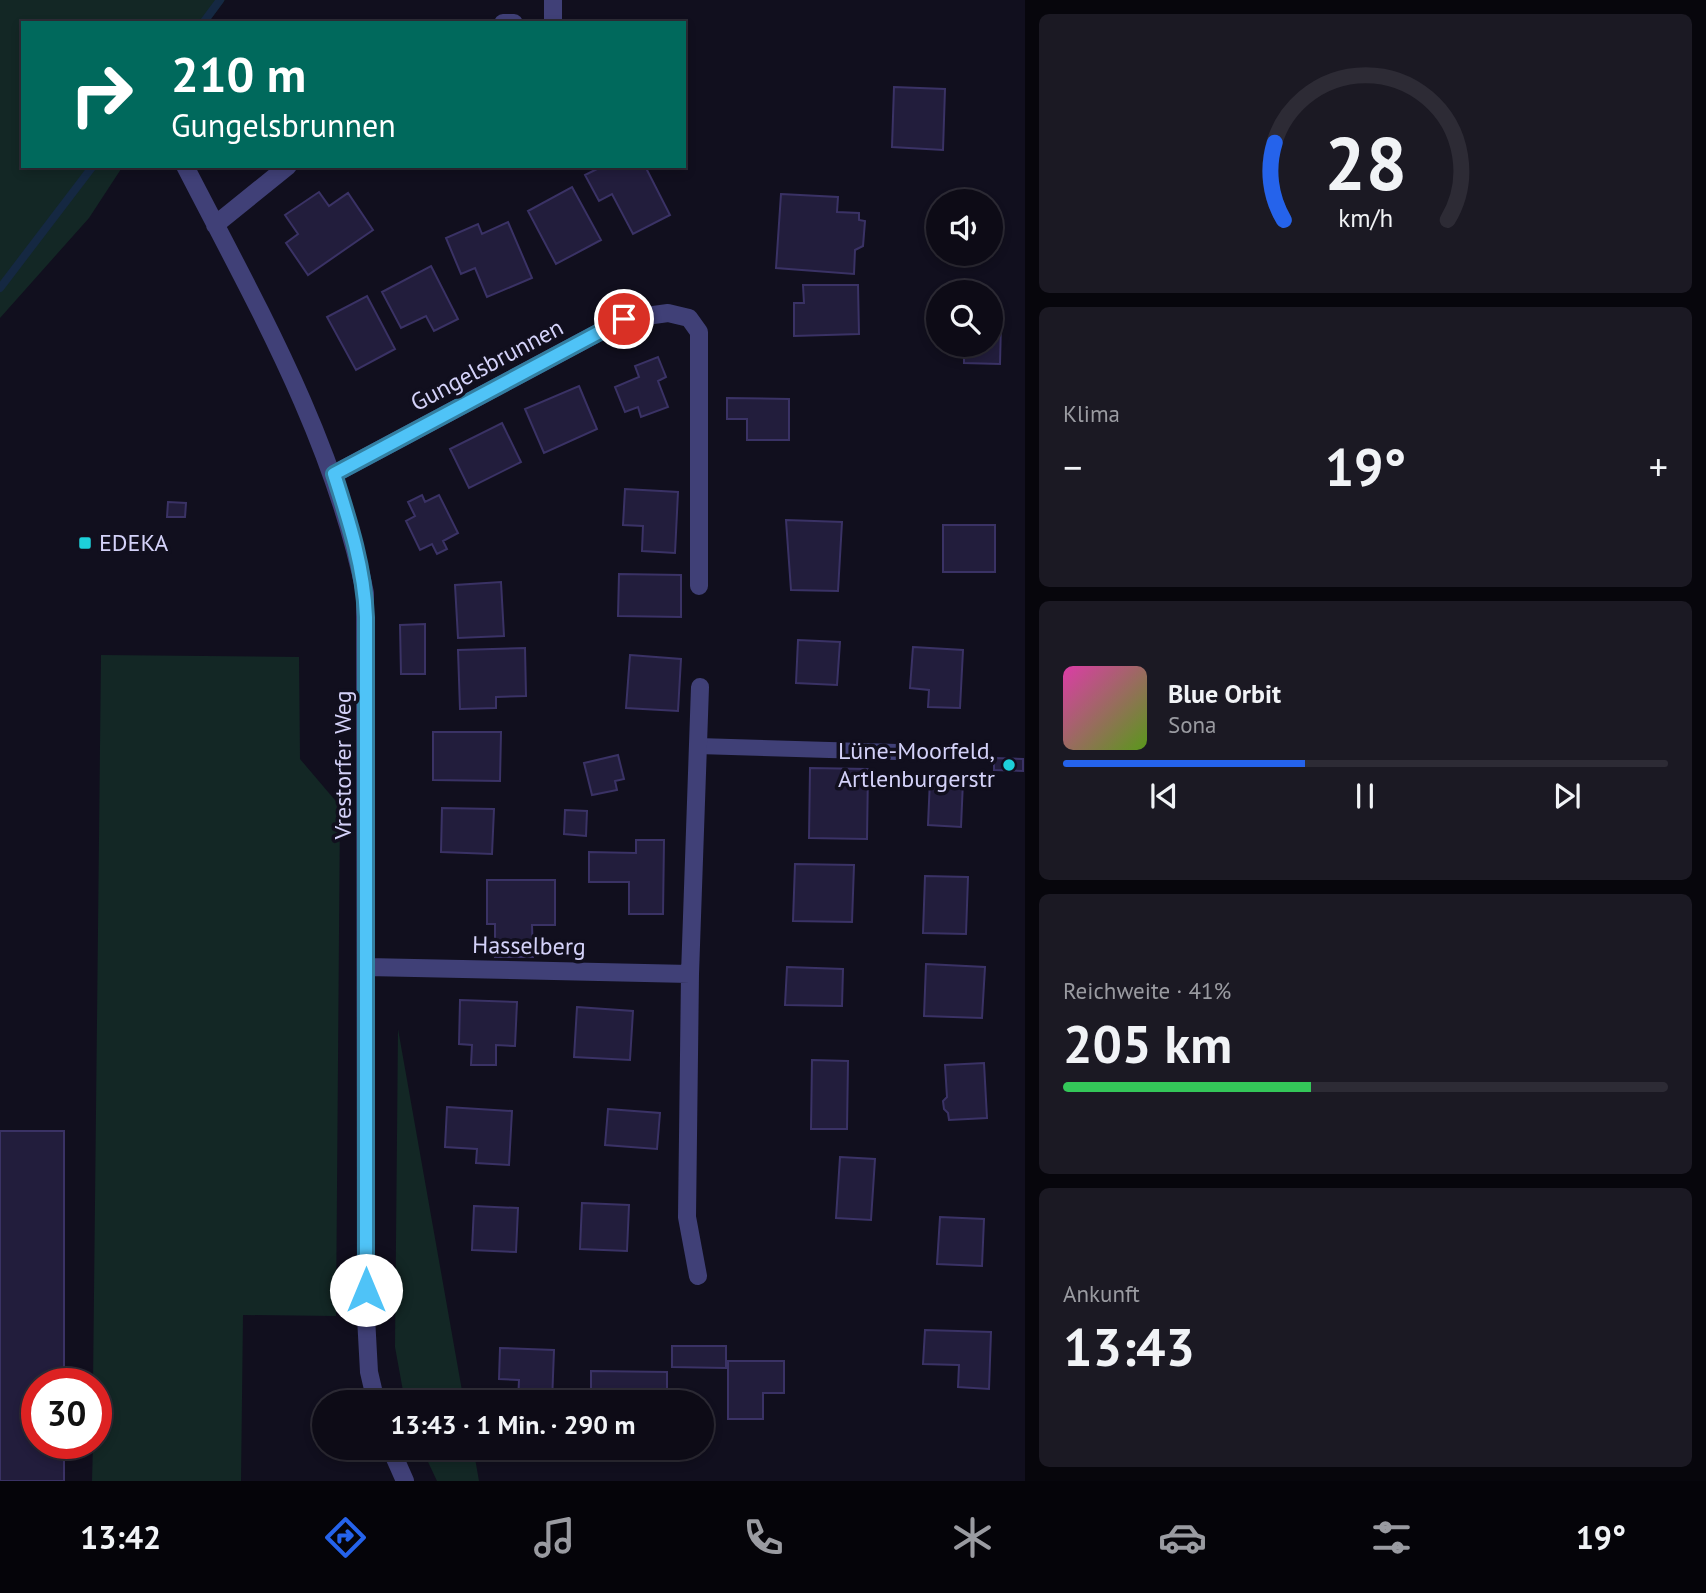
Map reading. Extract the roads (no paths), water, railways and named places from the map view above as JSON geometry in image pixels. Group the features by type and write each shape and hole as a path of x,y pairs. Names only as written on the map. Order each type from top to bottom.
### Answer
{"street":[{"path":"553,0 553,21"},
{"name":"Vrestorfer Weg","path":"186,168 298,384 334,474 353,533 365,593 366,1317 369,1371 373,1390"},
{"path":"215,225 286,168"},
{"name":"Gungelsbrunnen","path":"334,474 624,319 668,313 690,318 699,332 699,586"},
{"path":"698,1276 687,1217 690,974 700,687"},
{"name":"Hasselberg","path":"367,967 690,974"},
{"path":"396,1460 405,1481"}],"lane":[{"path":"698,746 897,752"}],"waterway":[{"path":"204,21 220,0"},
{"path":"0,288 91,168"}],"place":[{"name":"EDEKA","path":"85,543"},
{"name":"Lüne-Moorfeld, Artlenburgerstr","path":"1009,765"}]}
